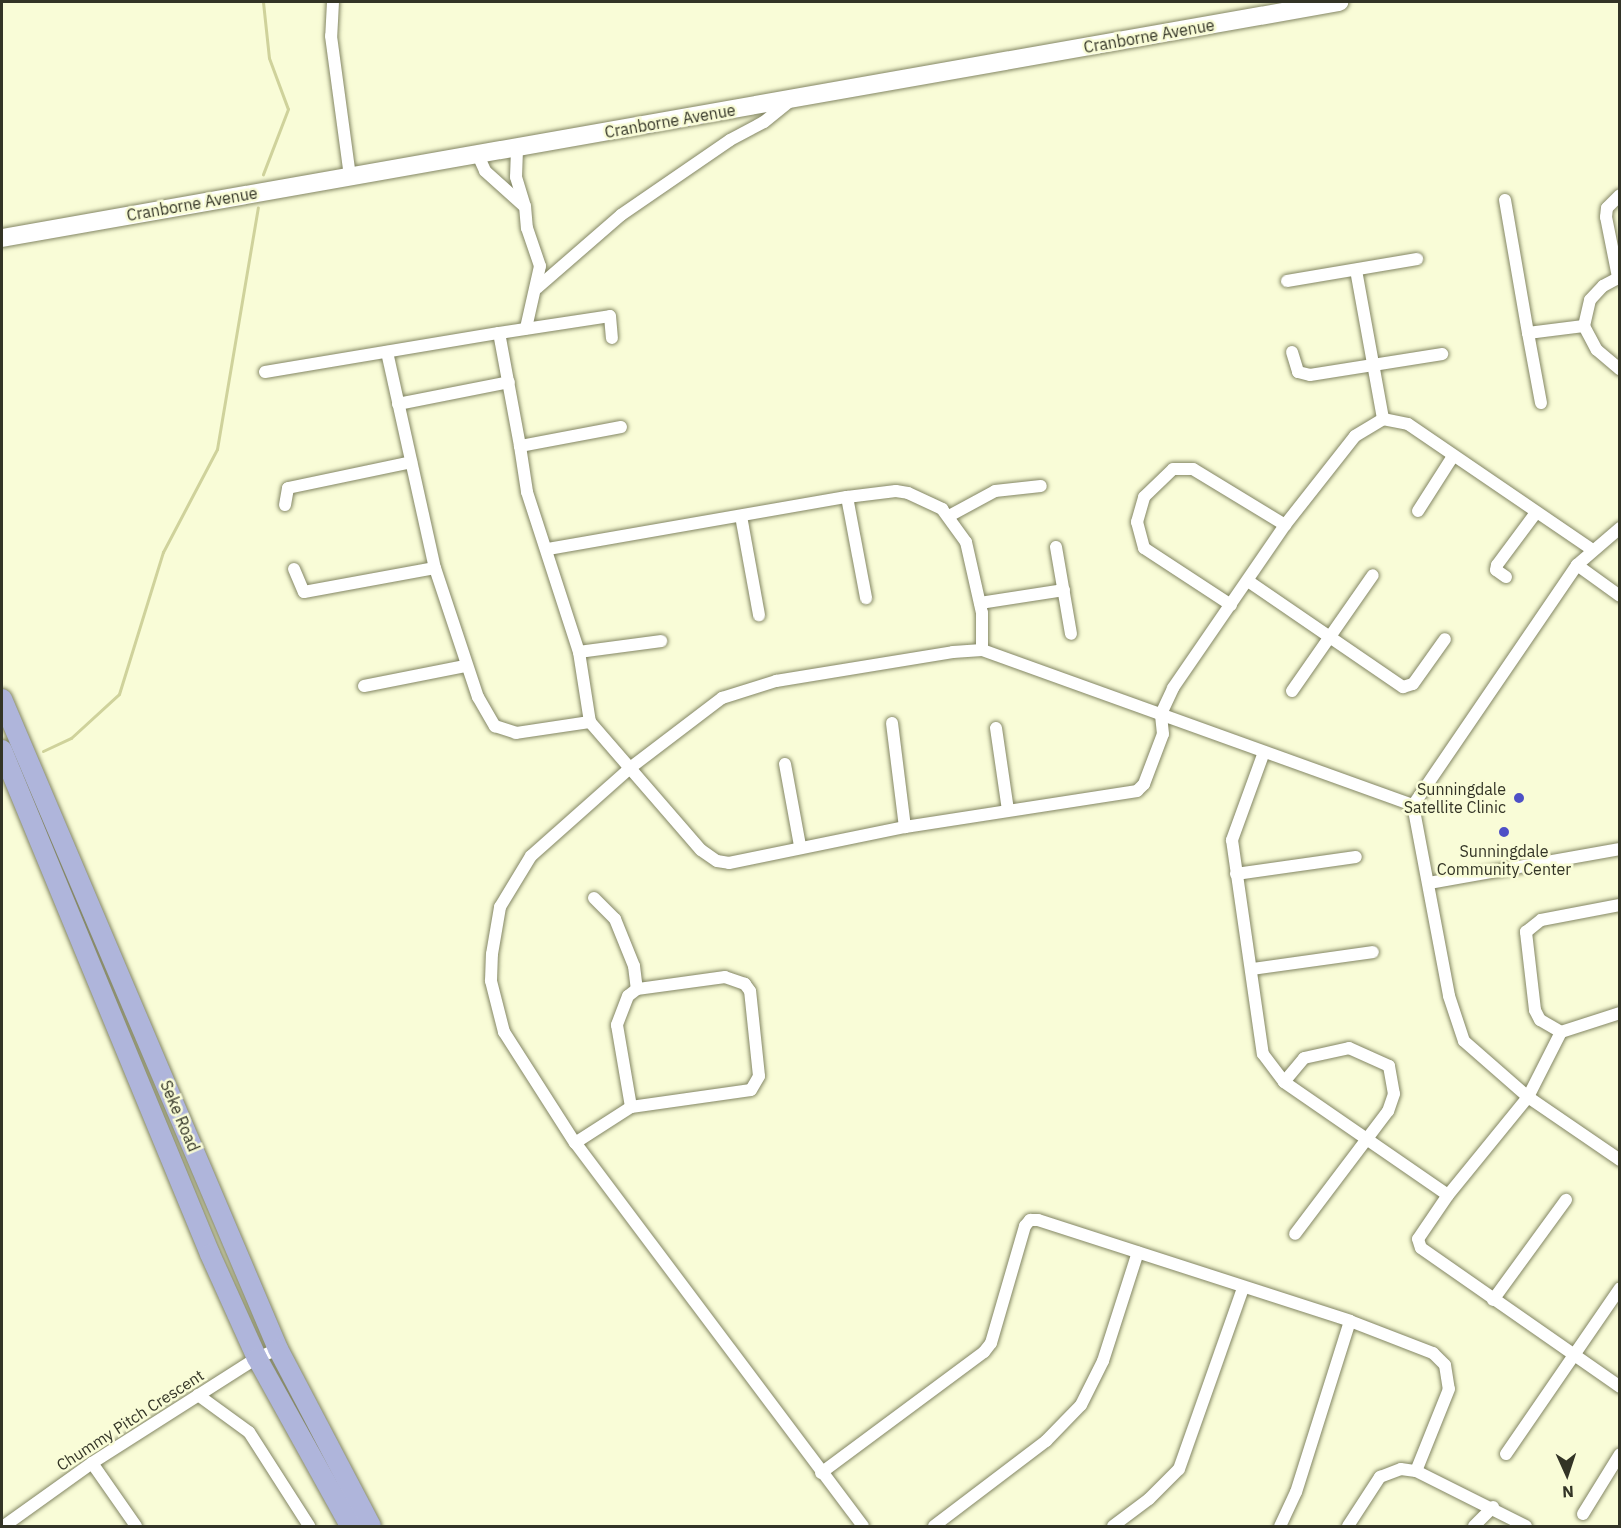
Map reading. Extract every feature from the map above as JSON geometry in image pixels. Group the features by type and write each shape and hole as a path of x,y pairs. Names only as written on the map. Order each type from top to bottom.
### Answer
{"main road":[{"name":"Seke Road","path":"2,699 278,1349 371,1527"},
{"name":"Seke Road","path":"2,750 206,1243 257,1358 350,1527"}],"street":[{"path":"333,2 331,36 350,176"},
{"name":"Cranborne Avenue","path":"2,238 350,176 517,149 1339,2"},
{"path":"537,288 621,215 730,140 764,123 791,100"},
{"path":"517,149 516,177 525,206 527,228 540,266 537,288 526,328"},
{"path":"478,155 485,171 525,206"},
{"path":"1620,195 1607,208 1606,217 1619,277 1590,300 1584,326 1597,350 1620,369"},
{"path":"1505,200 1541,403"},
{"path":"1287,281 1417,259"},
{"path":"1356,270 1383,419"},
{"path":"265,372 610,316 612,338"},
{"path":"1528,333 1584,326"},
{"path":"499,333 527,492 548,549 579,652 590,722 701,850 717,861 729,863 800,846 905,826 1137,791 1144,784 1163,734 1161,714 1173,688 1285,525 1355,436 1383,419 1408,424 1535,514 1591,549"},
{"path":"1292,351 1294,366 1304,374 1442,354"},
{"path":"387,352 435,568 465,666 495,726 530,734 590,722"},
{"path":"398,404 508,382"},
{"path":"520,446 621,427"},
{"path":"1418,511 1453,456"},
{"path":"285,504 288,488 411,462"},
{"path":"1231,605 1144,548 1137,522 1144,497 1168,472 1192,468 1285,525"},
{"path":"949,516 995,491 1041,486"},
{"path":"548,549 847,497 896,491 925,499 949,516 966,542 980,603 982,651"},
{"path":"847,497 866,598"},
{"path":"1506,577 1496,570 1497,565 1535,514"},
{"path":"741,516 759,615"},
{"path":"1620,528 1591,549 1577,565 1413,805 1449,996 1464,1041 1528,1097 1620,1160"},
{"path":"1056,547 1071,634"},
{"path":"1577,565 1620,596"},
{"path":"294,569 304,592 435,568"},
{"path":"1292,691 1332,636 1372,574"},
{"path":"1248,580 1403,687 1413,684 1445,639"},
{"path":"980,603 1064,590"},
{"path":"579,652 661,641"},
{"path":"862,1527 575,1143 504,1032 491,981 492,954 500,908 531,856 630,768 706,707 740,690 953,652 982,651 1413,805"},
{"path":"364,686 465,666"},
{"path":"892,723 905,826"},
{"path":"996,728 1008,810"},
{"path":"1264,752 1234,828 1236,874 1263,1054 1284,1082 1448,1195"},
{"path":"785,764 800,846"},
{"path":"1429,883 1620,849"},
{"path":"1236,874 1356,857"},
{"path":"594,898 615,919 634,966 637,989"},
{"path":"1561,1032 1540,1020 1535,1010 1526,932 1541,920 1620,905"},
{"path":"1252,969 1373,952"},
{"path":"575,1143 631,1107 744,1093 751,1090 759,1076 750,991 745,984 725,977 637,989 621,1009 617,1025 631,1107"},
{"path":"1620,1013 1561,1032 1528,1097 1448,1195 1422,1231 1419,1244 1493,1300 1620,1387"},
{"path":"1284,1082 1297,1062 1341,1047 1363,1052 1386,1064 1391,1075 1392,1102 1295,1234"},
{"path":"1493,1300 1566,1200"},
{"path":"821,1473 984,1352 991,1343 1025,1226 1030,1220 1038,1220 1350,1321 1433,1353 1444,1365 1449,1389 1416,1471"},
{"path":"934,1527 1046,1441 1081,1405 1103,1362 1138,1252"},
{"path":"1113,1527 1149,1499 1179,1469 1243,1288"},
{"path":"1506,1454 1620,1288"},
{"path":"1280,1527 1296,1492 1350,1321"},
{"name":"Chummy Pitch Crescent","path":"4,1527 92,1463 257,1358 278,1349"},
{"path":"198,1395 249,1432 309,1527"},
{"path":"1583,1514 1620,1454"},
{"path":"92,1463 136,1527"},
{"path":"1348,1527 1380,1477 1401,1469 1416,1471 1493,1507 1526,1527"},
{"path":"1474,1527 1493,1507"}],"waterway":[{"path":"263,2 269,58 288,109 263,174"},
{"path":"43,751 71,738 119,694 163,552 217,449 258,207"}],"place":[{"name":"Sunningdale Satellite Clinic","path":"1519,798"},
{"name":"Sunningdale Community Center","path":"1504,832"}]}
